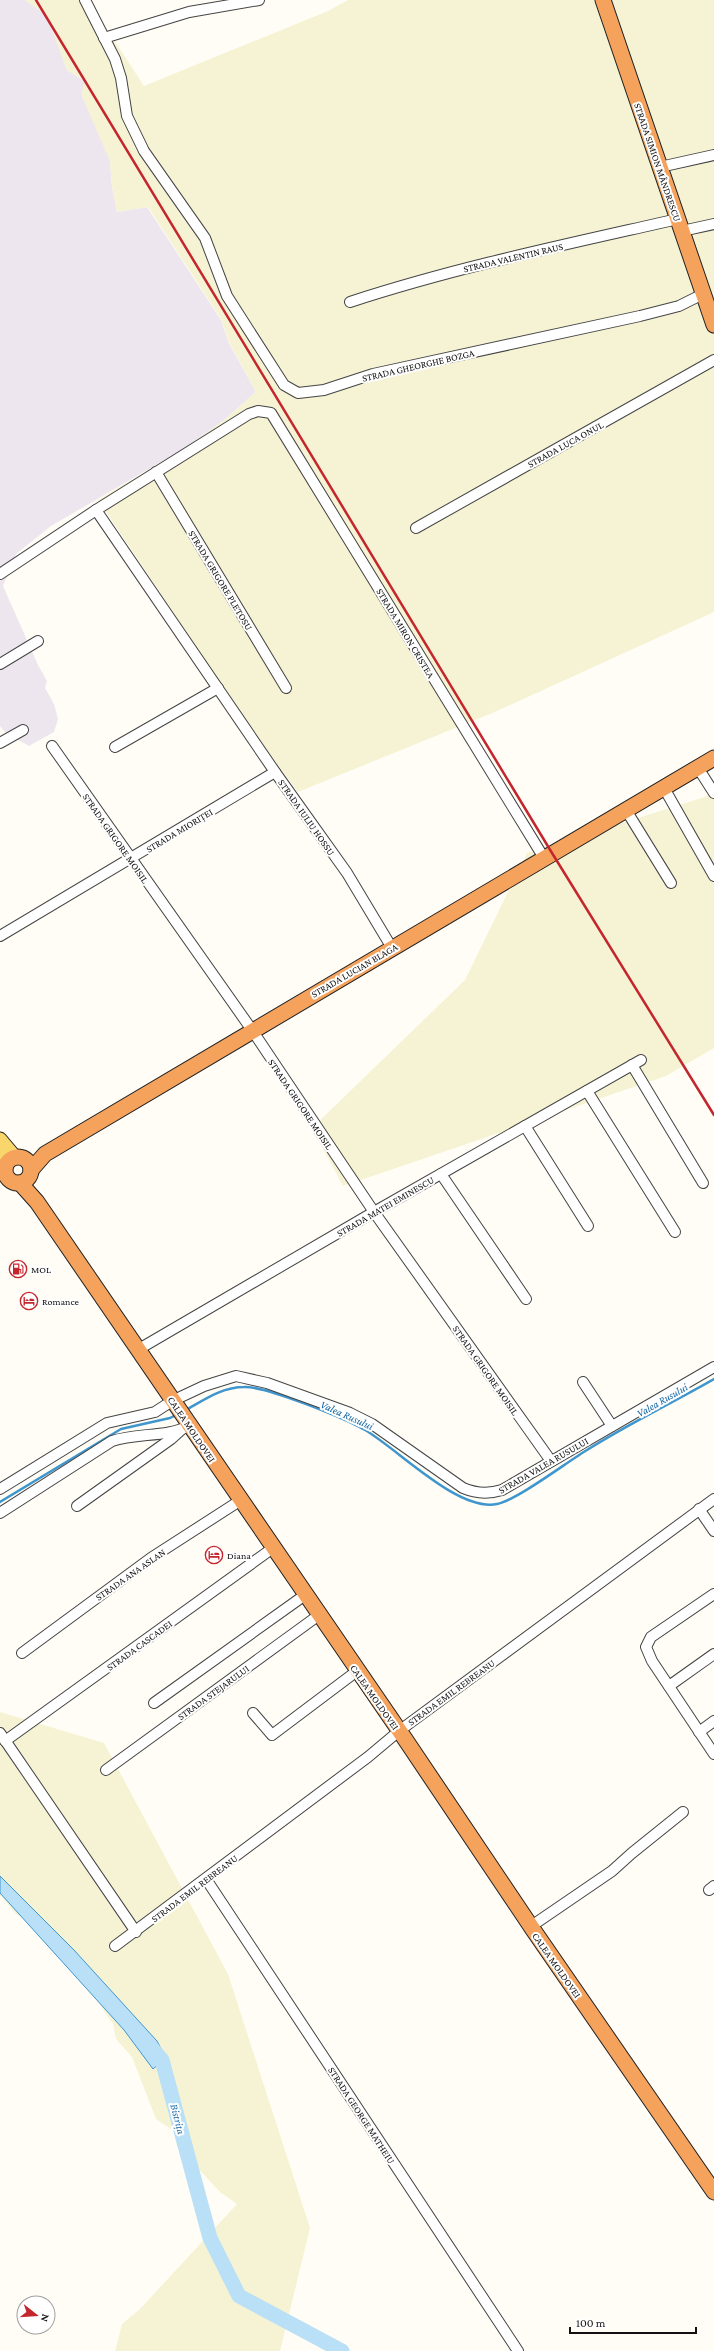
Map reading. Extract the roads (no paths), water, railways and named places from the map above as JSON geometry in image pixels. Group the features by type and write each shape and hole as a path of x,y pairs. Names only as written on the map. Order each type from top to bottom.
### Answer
{"highway":[{"name":"STRADA SIMION MÂNDRESCU","path":"603,0 714,325"},
{"name":"STRADA LUCIAN BLAGA","path":"18,1167 45,1154 252,1030 714,758"},
{"name":"CALEA MOLDOVEI","path":"18,1167 37,1202 139,1349 180,1416 241,1500 399,1731 530,1927 713,2189"}],"main road":[{"name":"CALEA MOLDOVEI","path":"0,1139 18,1167"}],"street":[{"name":"STRADA GHEORGHE BOZGA","path":"85,0 115,58 121,78 127,116 144,152 199,228 213,255 227,296 284,385 292,391 306,393 324,390 373,374 640,316 679,306 703,294"},
{"path":"104,38 188,12 259,0"},
{"path":"660,167 714,155"},
{"name":"STRADA VALENTIN RAUS","path":"350,302 403,285 490,262 680,225 714,224"},
{"name":"STRADA LUCA ONUL","path":"416,528 714,360"},
{"name":"STRADA MIRON CRISTEA","path":"156,472 249,414 266,411 274,417 544,858"},
{"path":"0,574 156,472"},
{"name":"STRADA GRIGORE PLETOSU","path":"156,472 286,688"},
{"name":"STRADA IULIU HOSSU","path":"96,510 275,772 347,873 392,948"},
{"path":"0,664 38,641"},
{"path":"115,747 218,688"},
{"path":"0,743 23,730"},
{"name":"STRADA GRIGORE MOISIL","path":"52,746 252,1030 374,1212 550,1462"},
{"path":"698,768 714,793"},
{"name":"STRADA MIORIȚEI","path":"0,936 275,772"},
{"path":"664,788 714,876"},
{"path":"626,810 671,883"},
{"name":"STRADA MATEI EMINESCU","path":"139,1349 374,1212 642,1060"},
{"path":"632,1065 703,1183"},
{"path":"587,1091 675,1232"},
{"path":"525,1126 588,1226"},
{"path":"441,1174 526,1299"},
{"name":"STRADA VALEA RUSULUI","path":"180,1416 204,1386 236,1376 267,1383 319,1400 372,1424 463,1488 472,1492 492,1493 502,1490 714,1367"},
{"path":"583,1382 612,1426"},
{"path":"2,1484 107,1422 155,1412 180,1416"},
{"path":"77,1506 171,1439 180,1416"},
{"path":"0,1513 112,1441 132,1436 180,1416"},
{"name":"STRADA EMIL REBREANU","path":"115,1946 136,1932 368,1757 399,1731 714,1499"},
{"name":"STRADA ANA ASLAN","path":"22,1653 151,1558 241,1500"},
{"path":"699,1509 714,1531"},
{"name":"STRADA CASCADEI","path":"136,1932 2,1737 273,1548"},
{"path":"714,1594 646,1643 649,1656 714,1754"},
{"path":"154,1703 305,1595"},
{"name":"STRADA STEJARULUI","path":"106,1770 319,1615"},
{"path":"669,1686 714,1654"},
{"path":"253,1713 272,1735 357,1671"},
{"path":"699,1732 714,1721"},
{"path":"530,1927 612,1872 632,1852 683,1812"},
{"name":"STRADA GEORGE MATHEIU","path":"206,1879 516,2350"}],"water":[{"path":"0,1876 74,1950 157,2041 166,2058 153,2069 124,2030 0,1893"}],"waterway":[{"name":"Valea Rusului","path":"186,1410 228,1389 244,1387 255,1388 286,1397 340,1418 365,1430 447,1489 481,1504 497,1504 517,1496 603,1440 714,1379"},
{"name":"Valea Rusului","path":"0,1502 121,1429 170,1418 178,1414"},
{"name":"Bistrița","path":"149,2045 162,2060 210,2238 239,2296 342,2351"}],"railway":[{"path":"36,0 552,853 714,1115"}],"place":[{"name":"MOL","path":"18,1269"},
{"name":"Romance","path":"29,1301"},
{"name":"Diana","path":"214,1555"}]}
